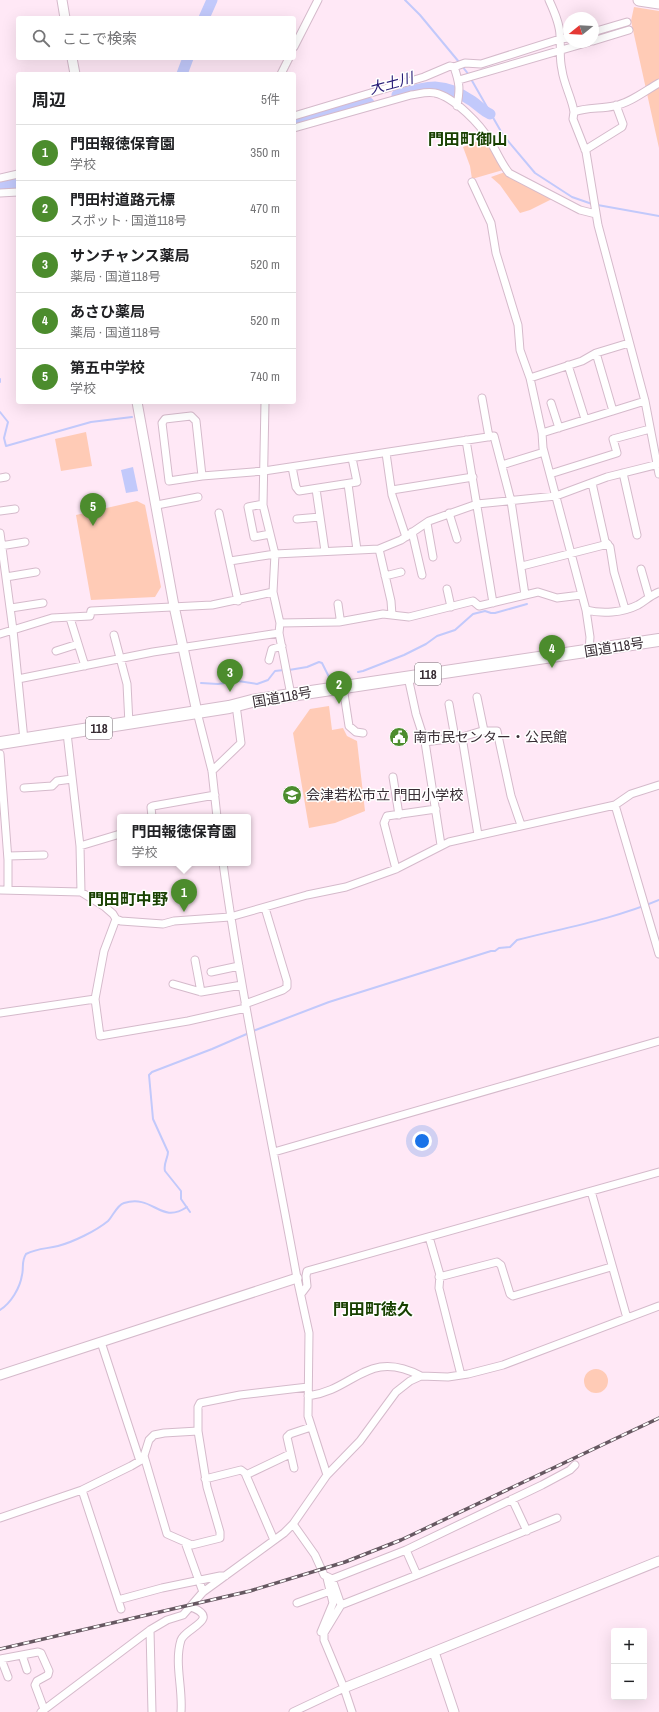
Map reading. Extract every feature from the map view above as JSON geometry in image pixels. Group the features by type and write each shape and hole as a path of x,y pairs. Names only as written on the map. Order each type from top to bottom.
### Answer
{"highway":[{"name":"国道118号","path":"0,743 129,724 291,695 659,640"}],"main road":[{"path":"639,0 659,3"}],"street":[{"path":"62,0 65,16"},
{"path":"296,43 318,0"},
{"path":"549,0 559,26 562,71 572,102 574,112 573,119 585,150 596,214 645,401 659,474"},
{"path":"599,30 627,22"},
{"path":"599,39 629,30"},
{"path":"296,115 424,77 450,66 454,67 465,63 481,64 563,39"},
{"path":"459,80 570,48"},
{"path":"72,60 76,72"},
{"path":"282,72 288,60"},
{"path":"454,67 459,80 460,88 457,106"},
{"path":"574,112 616,106 659,83"},
{"path":"296,127 411,95 427,92 441,96 457,106 480,126 509,173 580,210 596,214"},
{"path":"585,150 622,127 623,124 616,106"},
{"path":"0,178 16,174"},
{"path":"472,182 490,223 496,253 518,325 520,350 530,378 542,433 544,452 586,610 590,637 589,651"},
{"path":"0,193 16,192"},
{"path":"530,378 582,361 596,353 629,343"},
{"path":"596,353 613,410"},
{"path":"568,365 585,419"},
{"path":"482,398 488,437"},
{"path":"542,433 645,401"},
{"path":"551,403 559,428"},
{"path":"137,404 157,505 174,606 197,712 212,771 217,814"},
{"path":"265,404 263,504 275,554 273,592 280,623 279,633 291,695"},
{"path":"202,476 196,421 190,416 165,419 162,422 169,481 202,476 264,471 494,436 511,501 522,566 525,595"},
{"path":"550,474 617,453 613,439 650,429"},
{"path":"466,440 493,603"},
{"path":"386,452 392,495 409,534 422,575"},
{"path":"502,465 544,452"},
{"path":"292,467 297,491 316,489 357,482 352,458"},
{"path":"230,561 275,554 378,549 392,545 427,523 449,513 477,504 556,496 623,473 658,464"},
{"path":"623,473 637,535"},
{"path":"392,490 473,477"},
{"path":"592,483 605,542 610,547 614,572 625,609"},
{"path":"348,484 357,550"},
{"path":"316,489 324,552"},
{"path":"157,505 198,497"},
{"path":"263,504 248,507 254,537 270,534"},
{"path":"0,511 15,509"},
{"path":"219,513 238,601"},
{"path":"449,513 457,539"},
{"path":"297,520 320,516"},
{"path":"427,523 433,557"},
{"path":"0,533 11,608 24,740"},
{"path":"1,546 25,542"},
{"path":"522,566 571,555 608,544"},
{"path":"378,549 391,601 392,615"},
{"path":"641,569 649,597"},
{"path":"6,577 36,572"},
{"path":"385,576 401,572"},
{"path":"447,589 451,607"},
{"path":"0,634 52,618 90,616 91,611 212,605 238,601 273,592"},
{"path":"280,623 339,622 383,614 409,617 473,601 478,606 538,592 557,598 581,595"},
{"path":"586,610 599,613 625,609 637,605 659,592"},
{"path":"11,608 43,603"},
{"path":"338,604 340,618 339,622"},
{"path":"70,618 85,666"},
{"path":"18,679 153,652 279,633"},
{"path":"114,635 127,684 129,724"},
{"path":"56,651 78,644"},
{"path":"269,660 272,649 282,646"},
{"path":"408,677 416,714 425,742 442,845"},
{"path":"343,687 349,726 356,732 363,733"},
{"path":"476,697 484,731"},
{"path":"449,704 458,737 478,835"},
{"path":"212,771 241,743 236,706"},
{"path":"425,742 484,731 497,731 511,796 521,825"},
{"path":"66,733 80,846 81,892"},
{"path":"0,754 2,813 8,856 8,890"},
{"path":"393,777 399,815"},
{"path":"24,788 52,786 57,781 72,779"},
{"path":"116,920 163,924 174,921 230,917 307,895 346,887 396,869 442,845 521,825 615,805 632,794 659,785"},
{"path":"152,814 151,807 153,806 215,795"},
{"path":"615,805 659,954"},
{"path":"396,869 384,823 387,816 436,809"},
{"path":"80,846 117,835"},
{"path":"8,856 44,855"},
{"path":"223,866 230,917 242,985 297,1278 309,1333 308,1416 310,1427 327,1475"},
{"path":"0,890 81,892 105,906 113,914 116,920 104,951 94,999 100,1036 188,1021 246,1006 287,987 287,981 265,908"},
{"path":"195,960 201,992"},
{"path":"211,972 239,966"},
{"path":"173,984 201,992 242,985"},
{"path":"0,1013 94,999"},
{"path":"274,1152 659,1041"},
{"path":"301,1294 307,1286 307,1272 659,1172"},
{"path":"591,1191 611,1267 627,1318"},
{"path":"428,1237 439,1277 439,1288 461,1375"},
{"path":"439,1277 497,1262 501,1265 510,1294 513,1296 611,1267"},
{"path":"0,1375 297,1278"},
{"path":"308,1396 326,1392 374,1367 398,1367 421,1376 442,1377 461,1375 503,1365 659,1306"},
{"path":"101,1342 142,1458 165,1532 185,1542 195,1544 220,1538 221,1535 205,1479 198,1431 198,1407 200,1403 308,1387"},
{"path":"8,1677 0,1659 38,1652 42,1656 49,1671 48,1675 37,1681 36,1684 43,1711 150,1630 167,1620 183,1615 191,1607 195,1599 203,1592 274,1540 293,1524 327,1475 360,1441 396,1392 410,1381 421,1376"},
{"path":"294,1468 287,1437 290,1434 310,1427"},
{"path":"0,1518 82,1490 126,1469 142,1458 149,1440 154,1435 198,1431"},
{"path":"246,1476 290,1454"},
{"path":"329,1579 406,1550 570,1470 575,1465"},
{"path":"205,1479 241,1470 246,1476 274,1540"},
{"path":"82,1490 121,1609"},
{"path":"512,1499 527,1531"},
{"path":"352,1712 344,1688 325,1644 324,1636 341,1606 556,1518"},
{"path":"293,1524 310,1548 324,1575 329,1579 341,1606"},
{"path":"185,1542 203,1592"},
{"path":"406,1550 417,1575"},
{"path":"293,1712 344,1688 659,1561"},
{"path":"118,1600 198,1580 225,1576"},
{"path":"329,1579 333,1605 321,1629 320,1639 327,1659 332,1663"},
{"path":"297,1602 330,1591"},
{"path":"180,1712 181,1686 178,1650 185,1634 201,1624 203,1619 199,1611 191,1607"},
{"path":"150,1630 152,1712"},
{"path":"434,1652 454,1712"},
{"path":"22,1655 27,1670"}],"shaded area":[{"path":"634,7 659,11 659,148 631,21"},
{"path":"486,138 503,170 472,179 470,166 463,147"},
{"path":"505,172 554,198 530,210 520,213 500,185 491,177"},
{"path":"86,432 92,466 61,471 55,439"},
{"path":"137,501 145,505 161,587 155,597 91,600 76,515"},
{"path":"329,706 332,730 343,728 347,736 357,741 365,811 335,823 309,828 293,733 310,709"},
{"path":"596,1369 604,1373 608,1381 604,1389 596,1393 588,1389 584,1381 588,1373"}],"water":[{"path":"133,467 138,491 126,493 121,470"}],"waterway":[{"path":"205,16 212,0"},
{"path":"405,0 420,15 459,62"},
{"path":"183,72 187,60"},
{"path":"462,66 469,75"},
{"path":"471,79 503,135 535,173 572,197 592,204 659,216"},
{"name":"大土川","path":"397,95 418,89 436,87 444,88 453,90 462,95 490,114"},
{"name":"大土川","path":"296,123 369,103"},
{"path":"0,185 16,183"},
{"path":"0,412 8,422 4,438 6,446 91,422 132,417"},
{"path":"358,672 404,655 426,644 437,636 455,630 473,614 485,611 495,613 527,604"},
{"path":"289,670 307,667 319,662 322,663 329,677 337,676"},
{"path":"201,683 218,684 238,681 257,684 268,680 275,671 284,670"},
{"path":"253,1031 329,1002 495,951 499,948 510,947 517,940 607,918 659,900"},
{"path":"190,1212 181,1199 181,1191 165,1171 168,1152 153,1119 149,1075 152,1072 249,1033"},
{"path":"0,1310 8,1303 17,1290 21,1280 26,1254 64,1244 91,1232 108,1221 117,1208 124,1203 134,1201 143,1202 170,1213 178,1212 187,1207"}],"railway":[{"path":"0,1649 250,1591 345,1562 401,1540 659,1418"}],"place":[{"name":"第五中学校","path":"93,526"},
{"name":"あさひ薬局","path":"552,668"},
{"name":"サンチャンス薬局","path":"230,692"},
{"name":"門田村道路元標","path":"339,704"},
{"name":"南市民センター・公民館","path":"399,737"},
{"name":"会津若松市立 門田小学校","path":"292,795"},
{"name":"門田報徳保育園","path":"184,912"}],"district":[{"name":"門田町御山","path":"468,139"},
{"name":"門田町中野","path":"128,899"},
{"name":"門田町徳久","path":"373,1309"}]}
